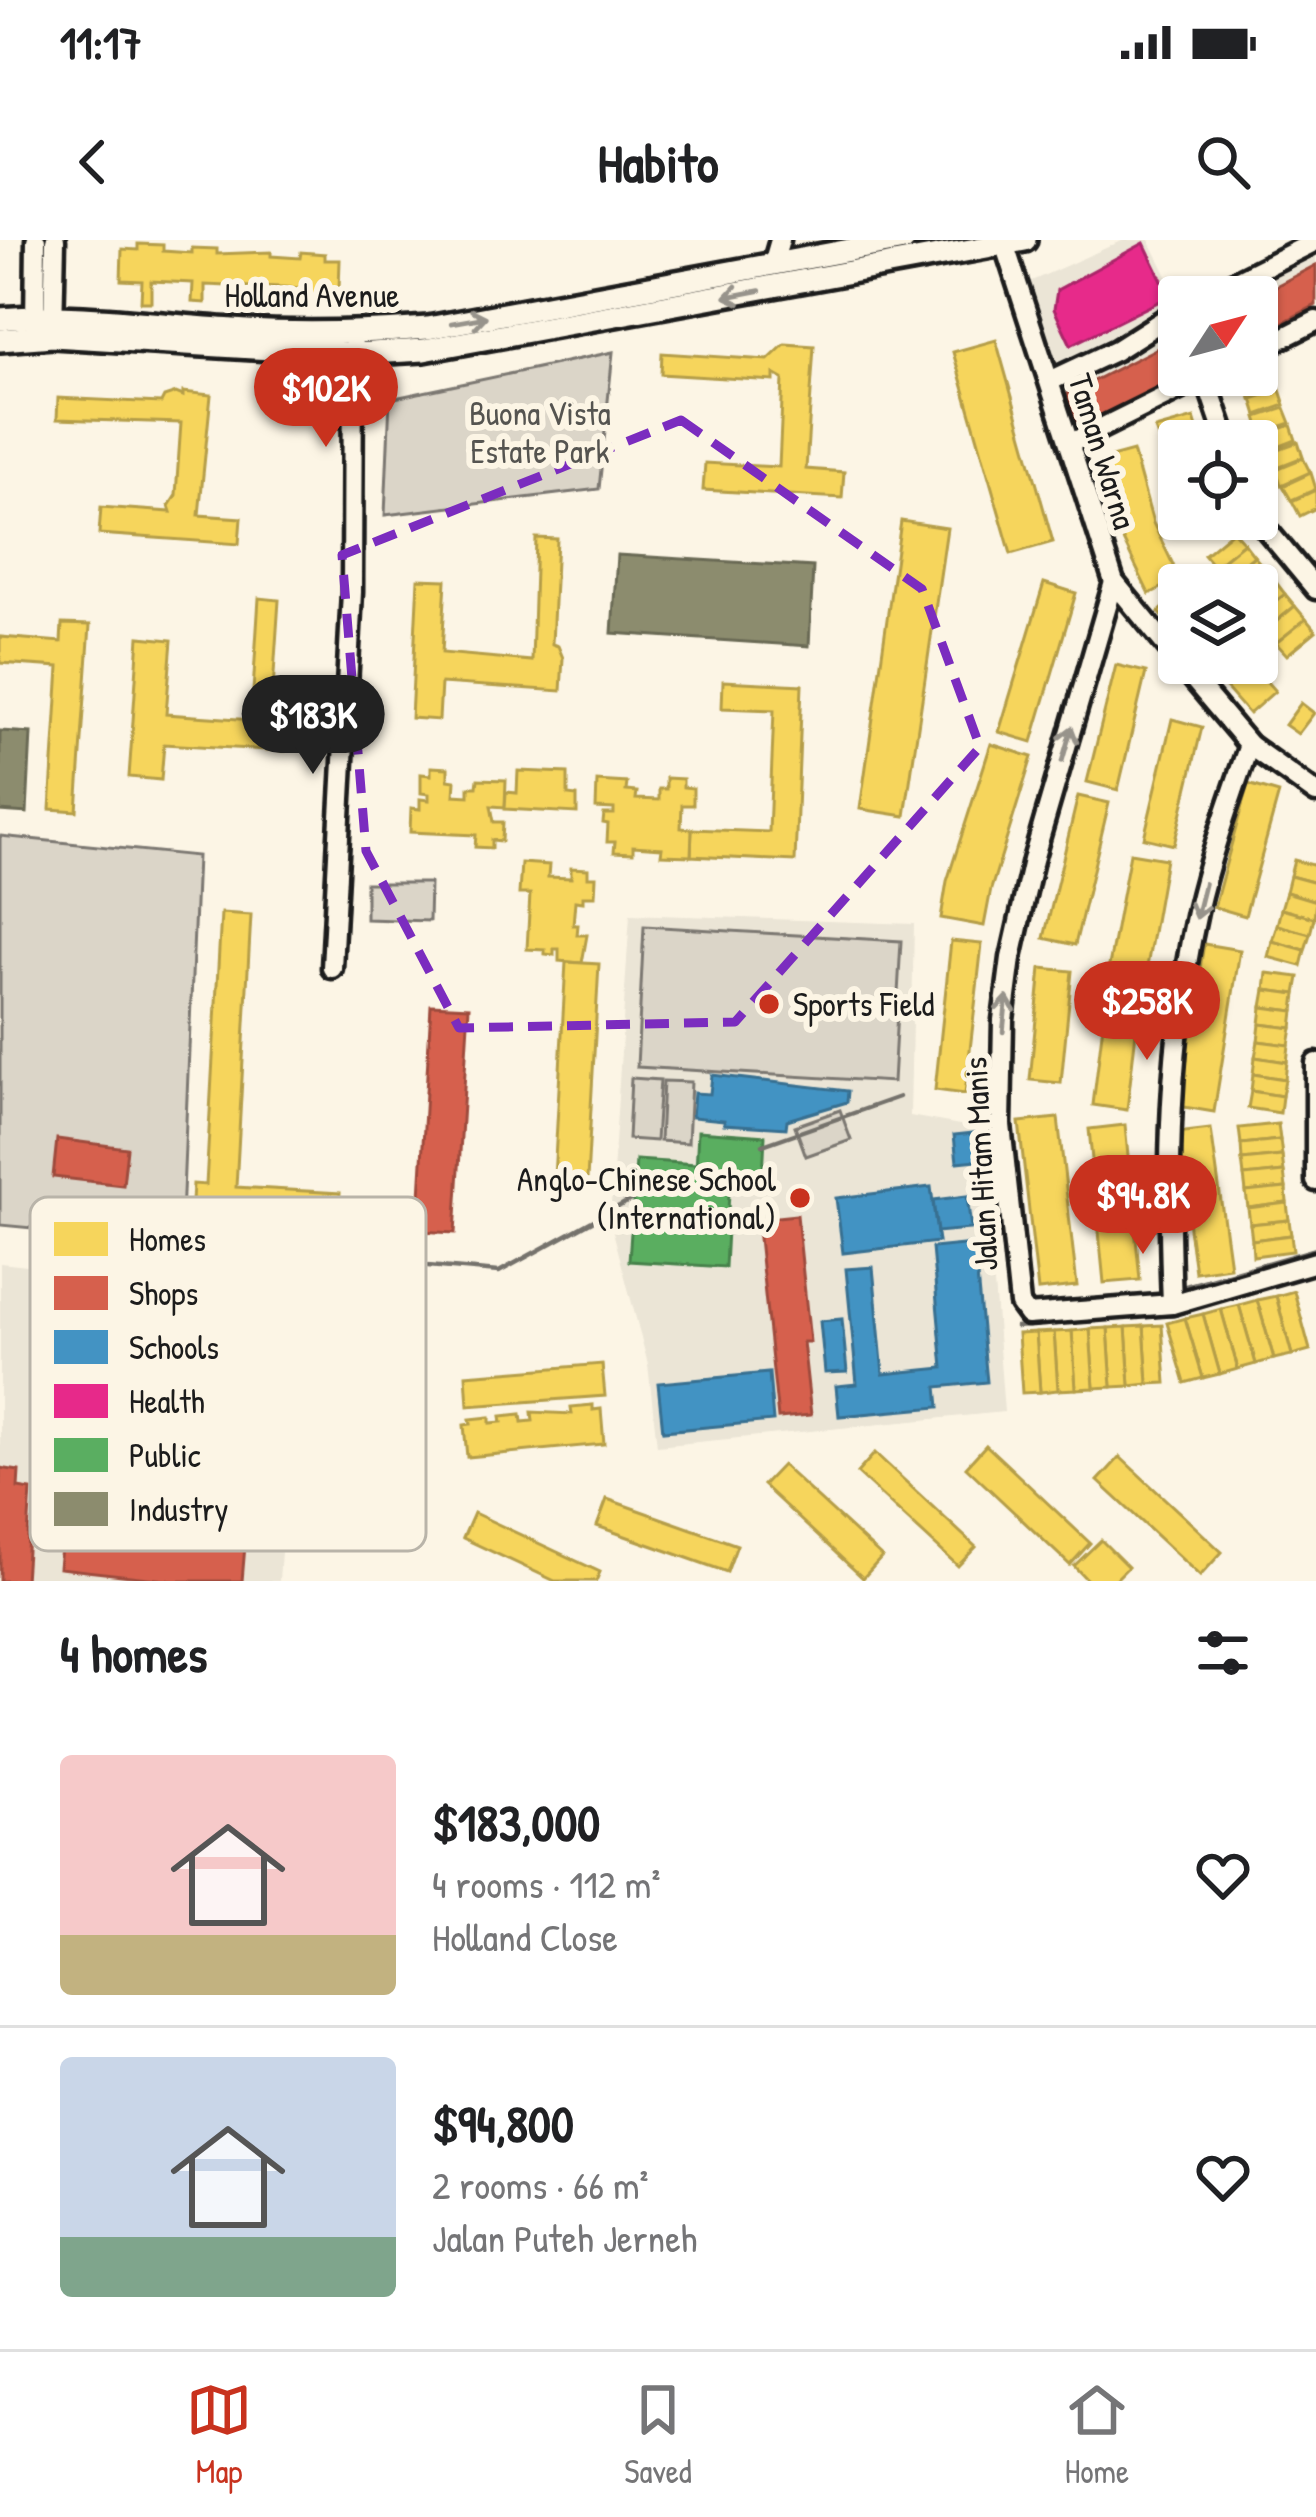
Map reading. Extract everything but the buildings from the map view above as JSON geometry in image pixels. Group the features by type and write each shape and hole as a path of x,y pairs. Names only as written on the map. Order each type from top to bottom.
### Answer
{"street":[{"path":"37,240 44,326"},
{"path":"44,326 56,240"},
{"path":"773,264 780,240"},
{"path":"803,240 822,255"},
{"name":"Holland Avenue","path":"353,344 904,240"},
{"name":"Holland Avenue","path":"0,319 44,326 424,350 1011,242"},
{"name":"Taman Warna","path":"1011,242 1091,522 1114,582 1158,635"},
{"path":"1247,276 1316,242"},
{"path":"1278,340 1316,321"},
{"path":"1050,382 1158,323"},
{"name":"Holland Avenue","path":"0,340 44,326"},
{"path":"332,968 352,592 353,344"},
{"path":"1071,443 1166,396"},
{"path":"1275,540 1316,589"},
{"name":"Jalan Hitam Manis","path":"1114,582 1033,860 1011,958 1001,1070 1007,1211 1020,1304 1028,1316 1172,1304 1316,1262"},
{"name":"Taman Warna","path":"1198,684 1249,746 1316,793"},
{"path":"1172,1304 1168,1168 1177,1030 1197,910 1249,746"},
{"path":"1316,1063 1316,1181"}],"highlighted area":[{"path":"681,420 922,589 980,747 735,1022 459,1028 366,851 342,555"}],"shaded area":[{"path":"1124,240 1149,240 1167,276 1158,276 1158,395 1077,437 1027,283"},
{"path":"1316,244 1316,313 1278,333 1278,276 1253,276"},
{"name":"Anglo-Chinese School (International)","path":"630,914 914,924 910,1116 982,1129 1004,1412 657,1446 648,1364 610,1220"},
{"path":"0,1263 30,1266 30,1551 281,1551 279,1581 0,1581"}],"green space":[{"name":"Buona Vista Estate Park","path":"613,352 599,489 385,515 390,399"},
{"path":"0,836 197,856 183,1197 30,1197 30,1228 0,1225"},
{"path":"366,883 430,883 429,921 366,919"},
{"name":"Sports Field","path":"644,926 901,941 893,1082 637,1067"},
{"path":"631,1078 660,1080 656,1141 628,1139"},
{"path":"663,1081 691,1082 688,1143 660,1141"},
{"path":"840,1110 851,1140 806,1156 795,1126"}],"waterway":[{"path":"763,1145 899,1097"},
{"path":"426,1266 499,1272 636,1197"},
{"path":"1182,1287 1316,1249"},
{"path":"1016,1327 1178,1312 1316,1272"},
{"path":"1110,1300 1158,1295"}],"place":[{"name":"Sports Field","path":"769,1004"},
{"name":"Anglo-Chinese School (International)","path":"800,1198"}]}
